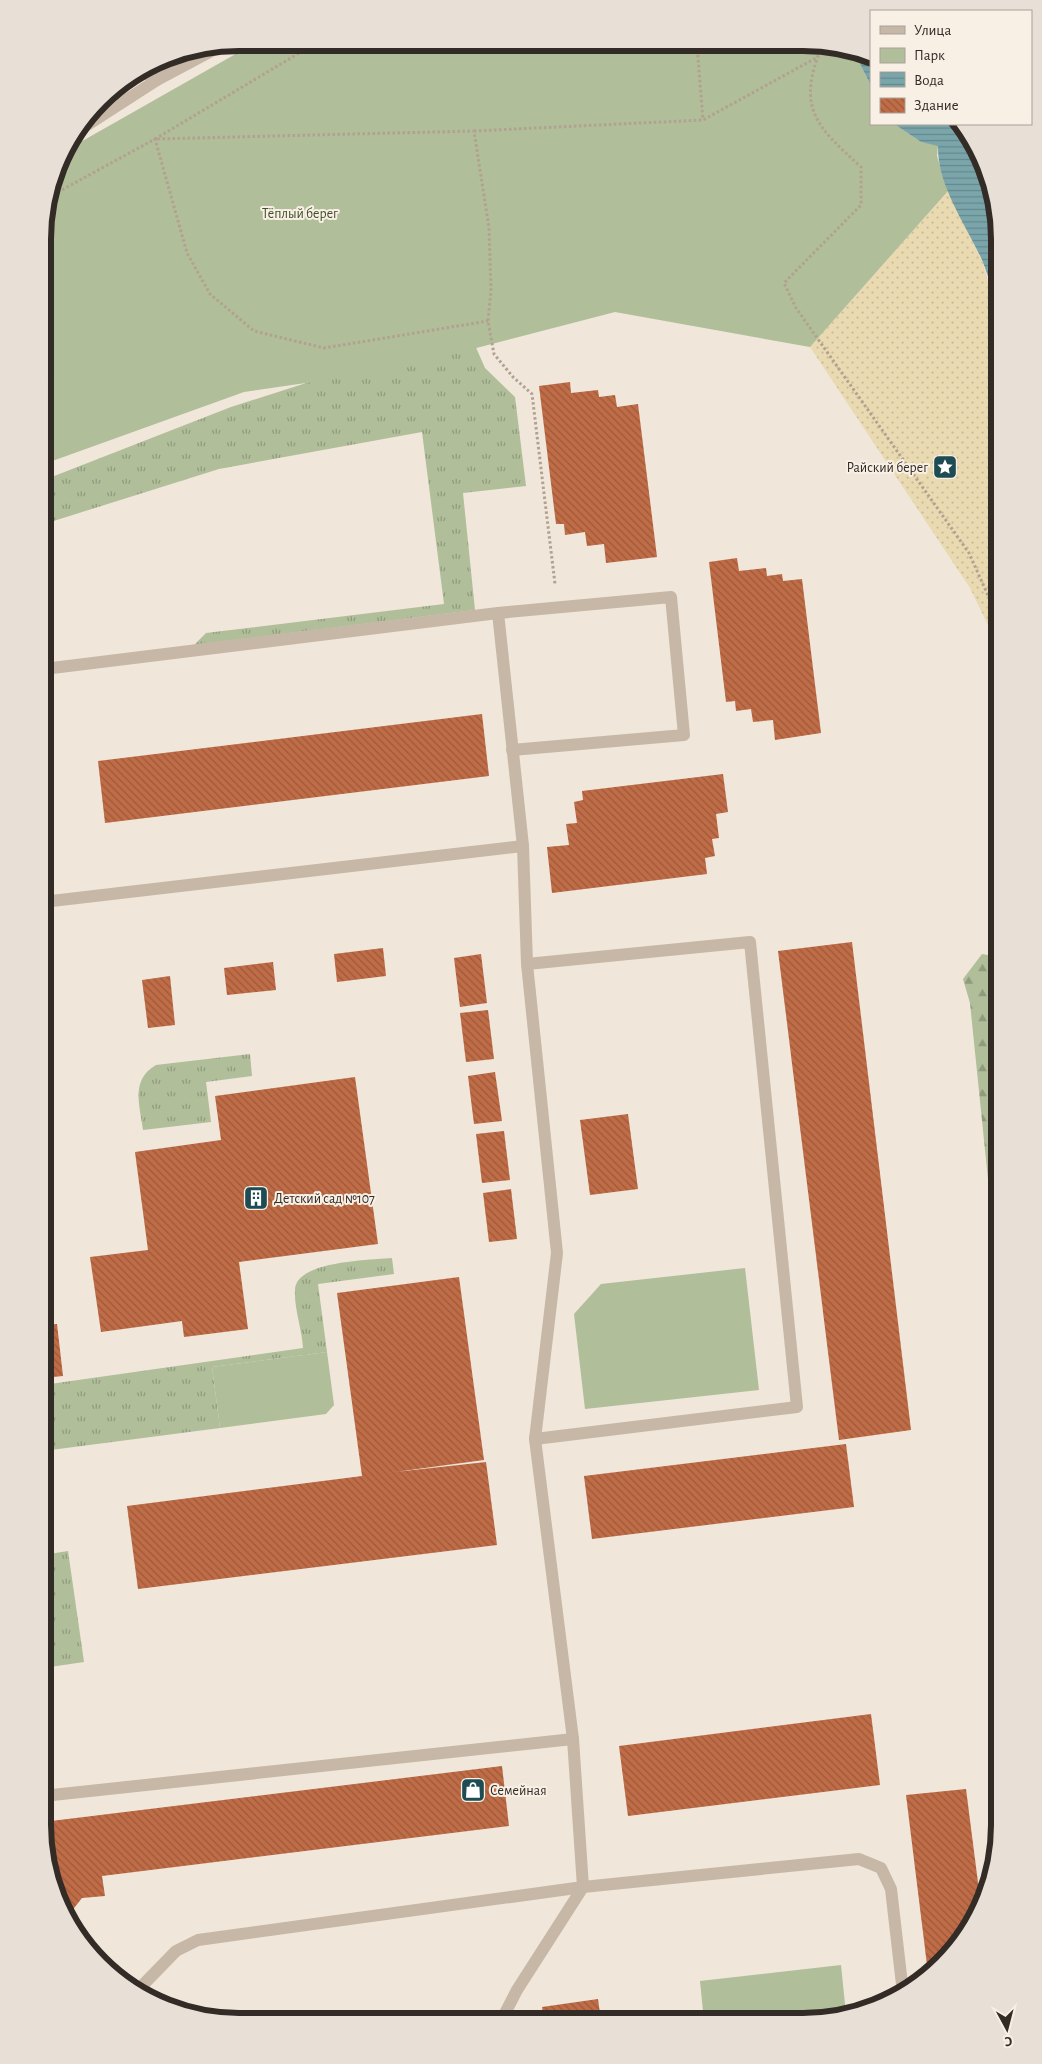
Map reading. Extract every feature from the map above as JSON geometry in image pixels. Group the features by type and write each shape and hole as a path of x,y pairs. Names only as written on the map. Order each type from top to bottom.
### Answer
{"street":[{"path":"93,121 157,80 205,55"},
{"path":"147,75 157,80"},
{"path":"51,668 498,613 671,597 684,735 512,750"},
{"path":"498,613 523,846 527,964 557,1253 535,1439 573,1739 583,1887 517,1990 505,2013"},
{"path":"51,901 523,846"},
{"path":"527,964 750,942 797,1407 535,1439"},
{"path":"51,1795 573,1739"},
{"path":"142,1986 176,1951 198,1940 583,1887 859,1859 881,1868 891,1889 902,1984"}],"path":[{"path":"58,192 155,139 303,51"},
{"path":"697,51 703,120"},
{"path":"819,52 810,84 811,108 831,139 861,167 861,206 784,284 796,308 968,553 991,603"},
{"path":"155,139 474,131 703,120 817,58"},
{"path":"474,131 489,228 490,291 488,321 494,354 513,377 532,394 558,607"},
{"path":"155,139 187,253 210,294 254,331 324,348 488,321"}],"green space":[{"name":"Тёплый берег","path":"241,51 803,51 840,55 858,60 870,84 870,125 896,125 921,142 938,145 937,156 948,191 810,347 615,312 388,371 244,392 51,461 51,239 55,202 61,179 76,144"},
{"path":"474,343 485,368 515,397 526,486 463,493 475,610 194,645 206,633 444,604 422,432 219,469 51,522 51,477 231,407 387,357"},
{"path":"982,954 991,956 991,1209 970,1003 963,979"},
{"path":"250,1054 252,1076 206,1082 211,1122 143,1130 139,1102 140,1086 148,1071 156,1065"},
{"path":"392,1258 394,1274 318,1284 327,1352 212,1367 220,1428 51,1450 51,1384 303,1348 295,1297 298,1280 307,1273 320,1268 352,1261"},
{"path":"745,1268 759,1390 585,1409 574,1314 601,1284"},
{"path":"327,1352 334,1405 326,1414 220,1428 212,1367"},
{"path":"68,1551 84,1662 51,1667 51,1554"},
{"path":"841,1965 845,2008 803,2013 703,2013 700,1981"}],"sand":[{"name":"Райский берег","path":"948,191 983,263 991,293 991,631 970,588 810,347"}],"water":[{"path":"858,60 870,64 870,84"},
{"path":"896,125 952,125 966,145 981,179 987,202 991,239 991,288 982,260 947,190 939,161 938,146 921,142"}],"building":[{"path":"570,382 571,393 598,390 599,397 615,395 617,407 638,404 657,557 606,563 604,544 587,546 585,532 565,535 564,524 556,524 539,386"},
{"path":"737,558 739,571 766,568 767,576 782,574 783,581 802,579 821,733 775,740 773,720 753,722 751,709 736,711 735,701 726,702 709,562"},
{"path":"482,714 489,776 105,823 98,761"},
{"path":"723,774 728,812 716,814 719,838 712,839 715,856 705,858 707,874 552,893 547,847 569,845 566,824 577,823 574,802 583,800 582,791"},
{"path":"852,942 911,1430 839,1440 778,951"},
{"path":"383,948 386,976 337,982 334,954"},
{"path":"481,954 487,1003 460,1007 454,958"},
{"path":"273,962 276,990 227,995 224,968"},
{"path":"170,976 175,1025 148,1028 142,980"},
{"path":"488,1010 494,1059 466,1062 460,1013"},
{"path":"495,1072 502,1121 474,1124 468,1076"},
{"name":"Детский сад №107","path":"355,1077 378,1244 239,1262 248,1329 184,1337 182,1321 101,1332 90,1257 148,1250 135,1152 221,1140 215,1096"},
{"path":"628,1114 638,1189 590,1195 580,1120"},
{"path":"504,1131 510,1180 482,1183 476,1134"},
{"path":"511,1189 517,1239 489,1242 483,1193"},
{"path":"459,1277 484,1460 395,1472 486,1462 497,1545 138,1589 127,1506 362,1476 337,1293"},
{"path":"51,1324 57,1324 63,1376 51,1377"},
{"path":"846,1444 854,1507 592,1539 584,1476"},
{"path":"871,1714 880,1785 628,1816 619,1746"},
{"path":"502,1766 509,1826 102,1876 105,1896 82,1898 72,1910 61,1885 55,1862 51,1821"},
{"path":"966,1789 979,1890 966,1919 944,1949 927,1966 906,1795"},
{"path":"598,1999 600,2013 543,2013 542,2007"}],"place":[{"name":"Райский берег","path":"945,467"},
{"name":"Детский сад №107","path":"256,1198"},
{"name":"Семейная","path":"473,1790"}]}
